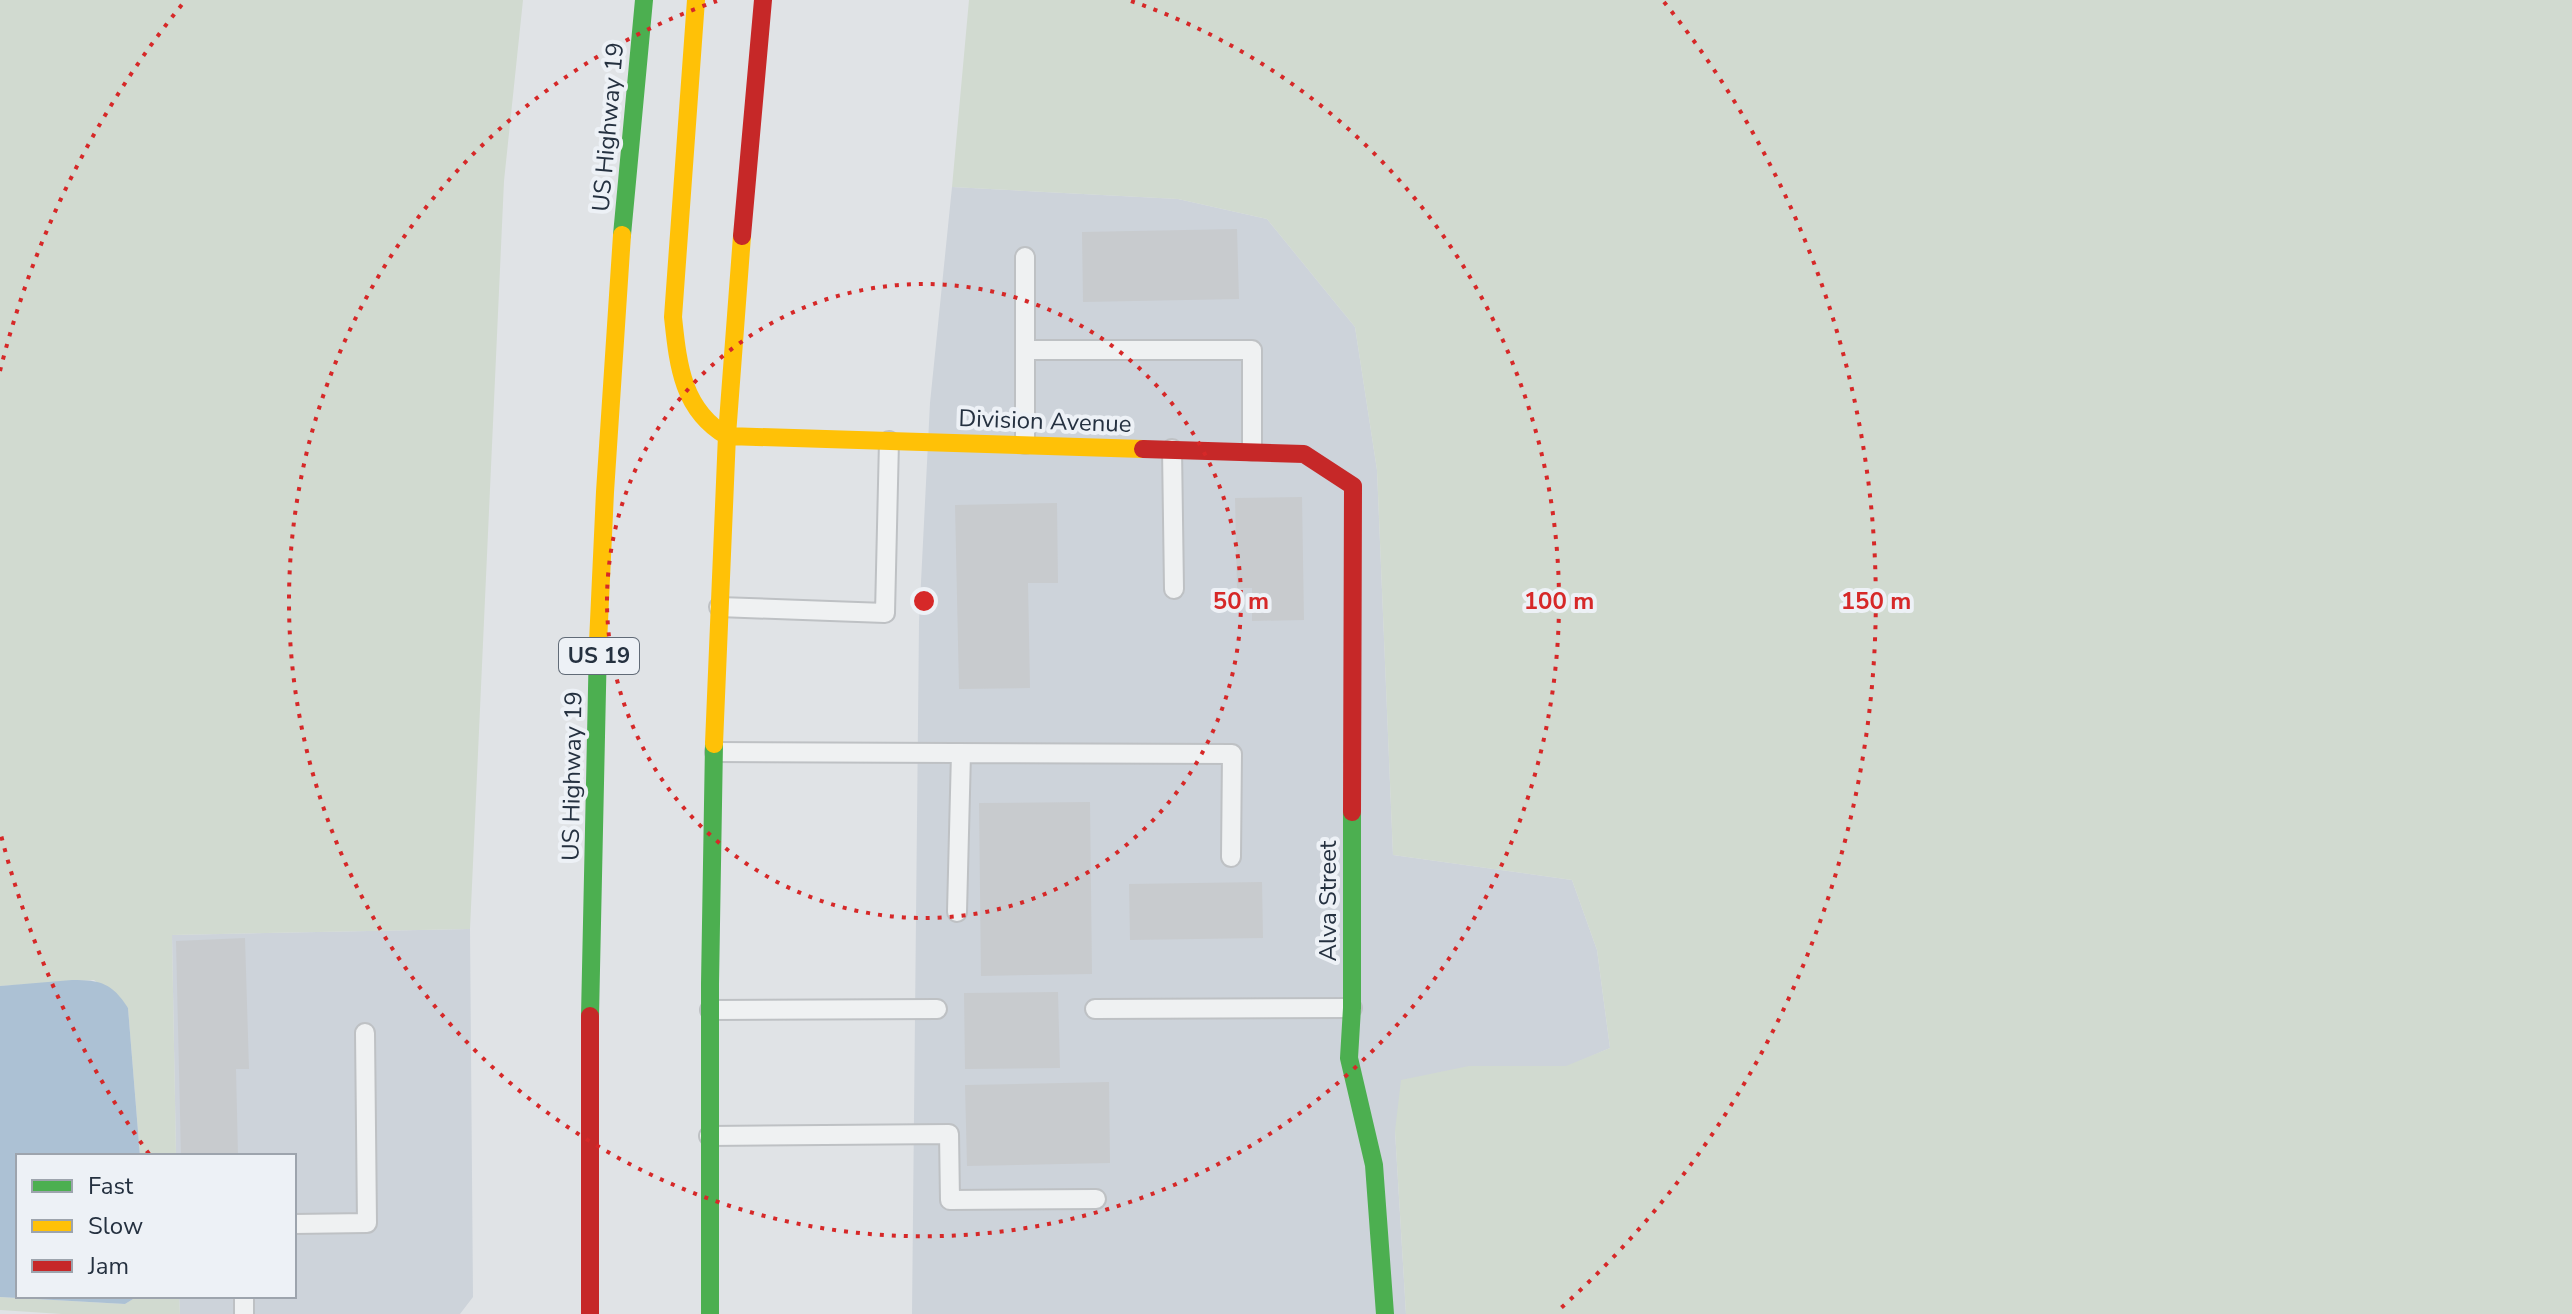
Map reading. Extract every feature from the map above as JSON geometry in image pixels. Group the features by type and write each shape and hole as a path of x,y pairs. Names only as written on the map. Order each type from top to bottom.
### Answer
{"main road":[{"name":"US Highway 19","path":"590,1314 588,1081 607,459 634,90 644,0"},
{"path":"696,0 673,317 678,360 700,417 714,431 727,436"},
{"path":"710,1314 710,1010 719,607 727,436 763,0"},
{"name":"Division Avenue","path":"727,436 1304,454 1353,486"},
{"name":"Alva Street","path":"1353,486 1352,1008 1349,1058 1374,1165 1385,1314"}],"lane":[{"path":"1025,257 1025,444"},
{"path":"1025,350 1252,350 1252,451"},
{"path":"719,607 885,613 889,440"},
{"path":"1172,449 1174,589"},
{"path":"715,752 1232,754 1231,857"},
{"path":"957,912 961,753"},
{"path":"1095,1009 1352,1008"},
{"path":"710,1010 937,1009"},
{"path":"296,1224 367,1223 365,1033"},
{"path":"709,1136 949,1134 950,1200 1096,1199"}],"shaded area":[{"path":"0,0 523,0 504,181 470,929 172,935 176,1154 140,1154 128,1008 94,980 0,986"},
{"path":"969,0 2572,0 2572,1314 1406,1314 1395,1131 1401,1080 1469,1066 1566,1066 1610,1048 1597,950 1572,880 1393,855 1377,470 1355,327 1267,219 1178,199 952,187"},
{"path":"952,187 1178,199 1267,219 1355,327 1377,470 1393,855 1572,880 1597,950 1610,1048 1566,1067 1469,1066 1395,1131 1406,1314 912,1314 919,622 930,403"},
{"path":"470,929 473,1297 460,1314 180,1314 179,1298 296,1298 296,1154 176,1154 172,935"},
{"path":"0,1297 16,1298 125,1304 135,1298 179,1298 180,1314 62,1314 0,1310"}],"water":[{"path":"91,981 117,993 128,1008 140,1154 16,1154 16,1298 0,1297 0,986"},
{"path":"18,1298 135,1298 125,1304"}],"building":[{"path":"1237,229 1239,299 1083,302 1082,232"},
{"path":"1302,497 1304,620 1252,621 1252,588 1237,588 1235,498"},
{"path":"1057,503 1058,583 1028,583 1030,688 959,689 955,505"},
{"path":"1090,802 1092,974 981,976 979,803"},
{"path":"1262,882 1263,938 1130,940 1129,884"},
{"path":"245,938 249,1069 236,1069 238,1154 181,1154 176,941"},
{"path":"1058,992 1060,1068 965,1069 964,993"},
{"path":"1109,1082 1110,1163 967,1166 965,1085"}],"traffic: fast":[{"path":"622,235 644,0"},
{"path":"590,1016 598,643"},
{"path":"710,1314 714,744"},
{"path":"1352,812 1349,1058 1374,1165 1385,1314"}],"traffic: slow":[{"path":"696,0 673,317 680,368 691,399 700,413 727,436"},
{"path":"598,643 622,235"},
{"path":"714,744 727,435 742,236"},
{"path":"727,436 1143,449"}],"traffic: jam":[{"path":"742,236 763,0"},
{"path":"1143,449 1304,454 1353,486 1352,812"},
{"path":"590,1016 590,1314"}]}
